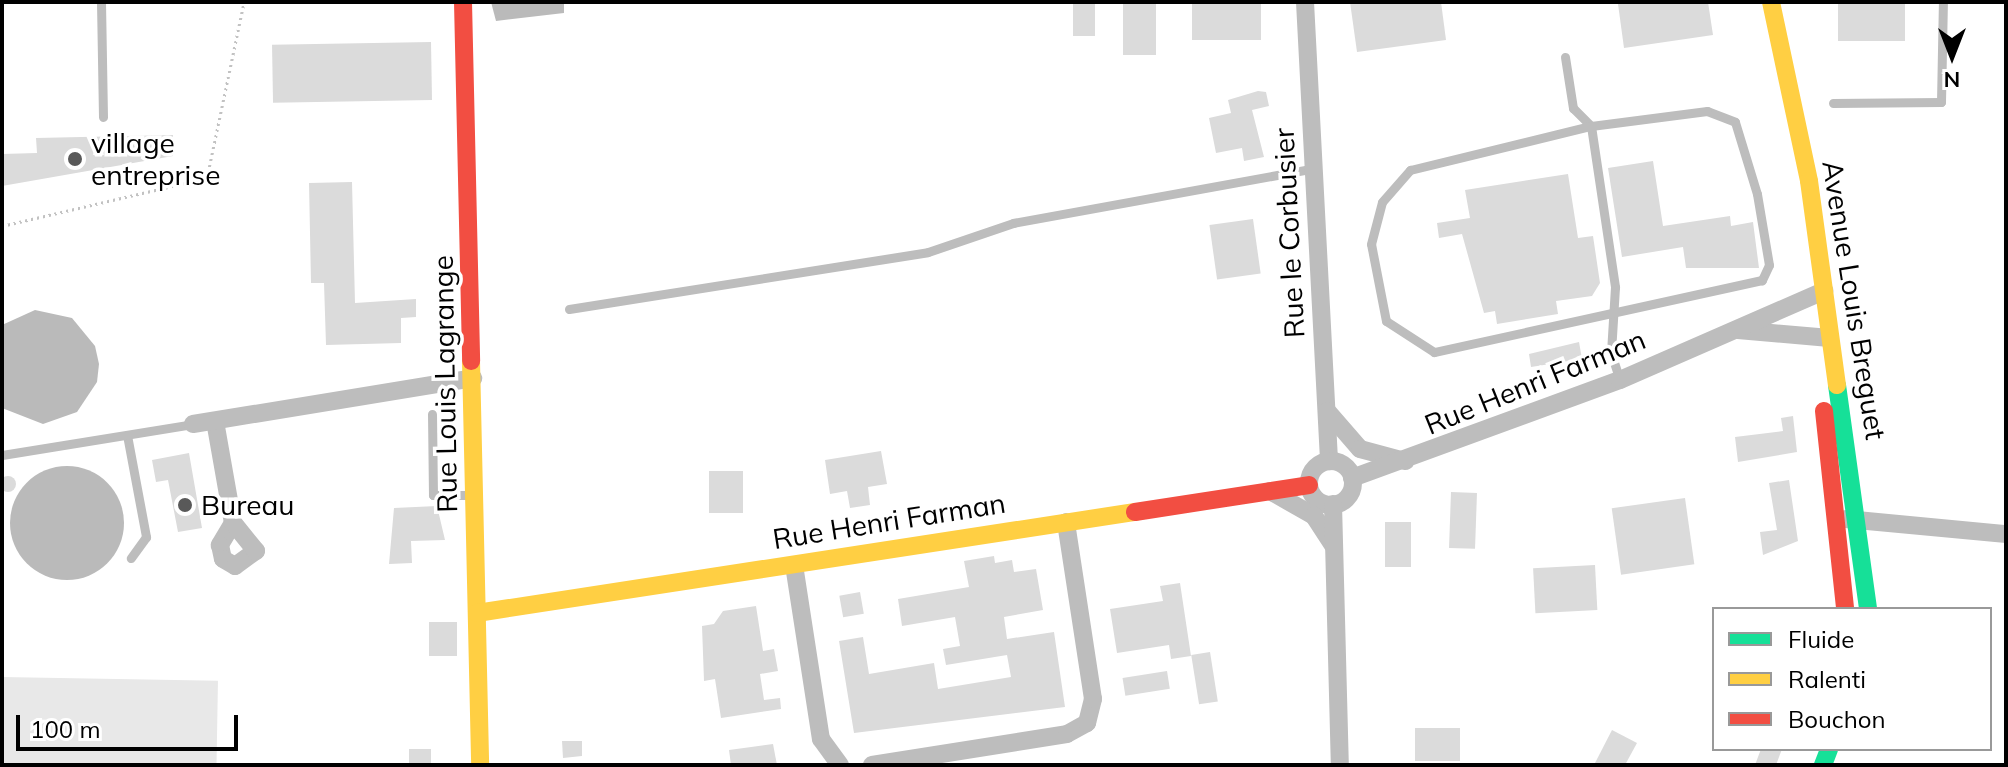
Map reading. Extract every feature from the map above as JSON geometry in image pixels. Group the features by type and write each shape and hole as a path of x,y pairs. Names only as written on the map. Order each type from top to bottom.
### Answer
{"street":[{"name":"Rue Louis Lagrange","path":"463,2 480,765"},
{"name":"Rue le Corbusier","path":"1305,2 1329,461"},
{"name":"Avenue Louis Breguet","path":"1754,2 1816,292"},
{"name":"Avenue Louis Breguet","path":"1771,2 1822,339 1845,607"},
{"name":"Rue Henri Farman","path":"1352,478 1409,462 1620,380 1816,292"},
{"path":"1735,330 1822,339"},
{"name":"Avenue Louis Breguet","path":"1822,339 1860,517 1868,607"},
{"path":"193,424 282,404 473,378"},
{"path":"1326,408 1360,449 1409,462"},
{"path":"215,421 233,523"},
{"path":"1329,461 1345,465 1352,478 1348,496 1333,504 1315,498 1309,485 1313,470 1329,461"},
{"name":"Rue Henri Farman","path":"477,613 1309,485"},
{"path":"1270,491 1314,516 1335,551"},
{"path":"1333,504 1340,765"},
{"path":"1838,519 1860,517 2006,534"},
{"path":"872,765 1067,734 1087,723 1093,699 1066,522"},
{"path":"794,565 821,739 840,765"}],"lane":[{"path":"101,2 103,117"},
{"path":"1833,103 1941,102 1943,2"},
{"path":"1565,57 1573,108 1591,126 1613,318 1611,353 1620,380"},
{"path":"1707,111 1735,122 1769,265 1762,280 1738,291 1613,318 1434,352 1386,321 1371,244 1382,202 1410,170 1591,126 1707,111"},
{"path":"569,309 928,252 1013,223 1315,168"},
{"path":"432,414 433,495 476,495"},
{"path":"2,455 193,424"},
{"path":"127,435 146,537 131,558"}],"path":[{"path":"2,226 207,178 244,2"}],"shaded area":[{"path":"491,2 564,2 564,13 496,21"},
{"path":"35,310 72,318 95,346 99,364 97,382 77,412 43,424 2,408 2,325"},
{"path":"67,466 99,475 115,491 124,523 115,555 99,571 67,580 35,571 19,555 10,523 19,491 35,475"},
{"path":"2,677 218,681 216,765 2,765"}],"building":[{"path":"1073,2 1095,2 1095,36 1073,36"},
{"path":"1123,2 1156,2 1156,55 1123,55"},
{"path":"1192,2 1261,2 1261,40 1192,40"},
{"path":"1350,2 1441,2 1446,40 1357,52"},
{"path":"1708,2 1713,35 1624,48 1618,4"},
{"path":"1838,2 1905,2 1905,41 1838,41"},
{"path":"431,42 432,100 273,103 272,45"},
{"path":"1258,91 1266,92 1269,106 1252,110 1264,157 1244,161 1242,148 1216,153 1209,118 1231,113 1228,100"},
{"name":"village entreprise","path":"173,135 173,156 2,186 2,154 37,153 36,138"},
{"path":"1653,161 1663,226 1730,216 1731,226 1753,222 1759,268 1686,268 1683,247 1622,257 1608,168"},
{"path":"1568,174 1578,238 1593,236 1600,283 1592,296 1556,301 1558,314 1497,324 1495,311 1484,313 1462,234 1439,238 1437,223 1470,218 1465,190"},
{"path":"352,182 355,303 416,299 416,317 401,318 401,343 326,345 324,283 311,283 309,183"},
{"path":"1253,219 1261,273 1217,280 1209,225"},
{"path":"1579,342 1582,359 1531,367 1529,354"},
{"path":"1793,416 1797,452 1738,462 1735,437 1783,431 1781,418"},
{"path":"881,451 887,484 868,487 870,505 850,508 847,491 830,494 825,460"},
{"name":"Bureau","path":"189,453 202,528 178,532 168,480 156,482 152,460"},
{"path":"709,471 743,471 743,513 709,513"},
{"path":"5,476 11,476 16,484 14,490 5,492 0,487 0,481"},
{"path":"1789,480 1798,541 1763,555 1760,532 1777,530 1769,483"},
{"path":"1451,492 1477,493 1475,549 1449,548"},
{"path":"1685,498 1694,564 1621,575 1612,508"},
{"path":"437,506 445,540 411,541 412,563 389,564 394,508"},
{"path":"1385,522 1411,522 1411,567 1385,567"},
{"path":"994,556 995,563 1012,560 1014,572 1036,569 1043,610 1004,617 1007,639 1054,632 1065,707 854,733 839,641 863,637 869,674 934,663 938,689 1011,677 1007,655 946,665 943,649 960,646 955,617 902,626 898,599 969,587 964,561"},
{"path":"1595,565 1597,610 1535,613 1533,568"},
{"path":"1180,583 1191,656 1171,659 1169,645 1117,653 1110,609 1163,601 1160,586"},
{"path":"860,592 864,614 843,617 839,596"},
{"path":"756,606 763,651 774,649 778,671 760,674 764,700 780,698 781,709 721,718 715,679 704,681 702,626 714,624 723,611"},
{"path":"429,622 457,622 457,656 429,656"},
{"path":"1210,652 1218,701 1199,704 1191,655"},
{"path":"1167,671 1170,689 1125,696 1123,678"},
{"path":"1415,728 1460,728 1460,761 1415,761"},
{"path":"1612,730 1637,743 1625,765 1594,765"},
{"path":"562,741 582,741 582,756 563,758"},
{"path":"773,744 777,765 731,765 729,750"},
{"path":"409,749 431,749 431,765 409,765"},
{"path":"1760,751 1781,751 1776,765 1755,765"}],"traffic: fast":[{"path":"1837,385 1868,607"},
{"path":"1823,765 1828,751"}],"traffic: slow":[{"path":"1771,2 1809,181 1837,385"},
{"path":"471,361 480,765"},
{"path":"477,613 1135,512"}],"traffic: jam":[{"path":"463,2 471,361"},
{"path":"1824,411 1845,607"},
{"path":"1135,512 1309,485"}],"place":[{"name":"village entreprise","path":"75,159"},
{"name":"Bureau","path":"185,505"}]}
